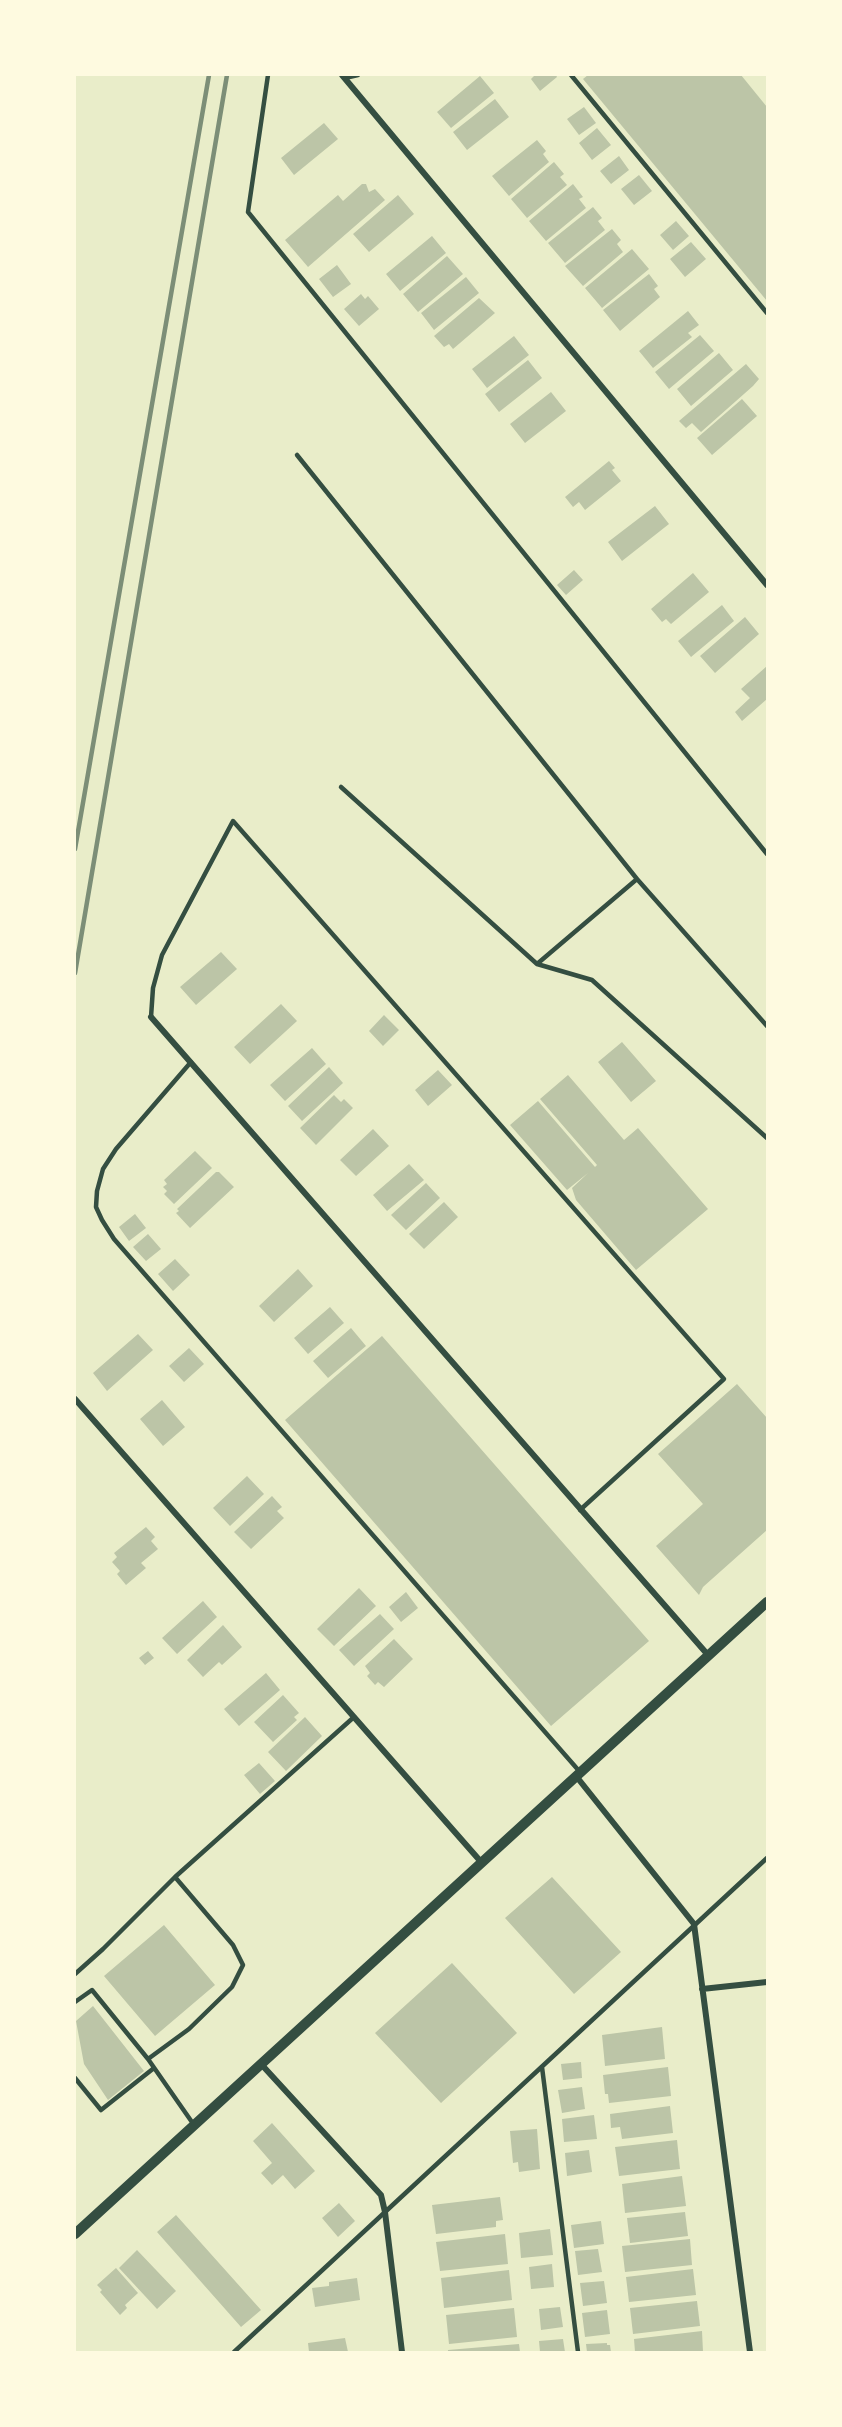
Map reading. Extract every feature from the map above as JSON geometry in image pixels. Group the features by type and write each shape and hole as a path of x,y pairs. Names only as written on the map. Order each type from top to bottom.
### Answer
{"street":[{"path":"343,76 767,585"},
{"path":"151,1017 708,1656"},
{"path":"75,1399 482,1863"},
{"path":"75,2234 767,1602"},
{"path":"578,1774 694,1924 750,2352"},
{"path":"702,1989 767,1982"},
{"path":"260,2063 381,2196 385,2212 402,2352"}],"lane":[{"path":"268,75 248,212 767,854"},
{"path":"343,76 358,75"},
{"path":"572,75 767,314"},
{"path":"297,455 637,879 767,1026"},
{"path":"340,786 537,964 592,980 767,1138"},
{"path":"151,1017 153,988 162,955 233,821 724,1379 580,1510"},
{"path":"537,964 637,879"},
{"path":"191,1062 116,1149 103,1169 97,1191 96,1207 102,1220 114,1239 578,1774"},
{"path":"75,1974 175,1876 354,1717"},
{"path":"234,2352 767,1858"},
{"path":"148,2059 189,2029 232,1987 243,1965 233,1945 175,1876"},
{"path":"75,2002 92,1990 148,2059 194,2125"},
{"path":"542,2067 578,2352"},
{"path":"75,2078 101,2110 154,2068"}],"building":[{"path":"535,75 556,75 557,77 540,91 531,79"},
{"path":"588,75 741,75 767,107 767,301 583,79"},
{"path":"480,76 494,93 451,128 437,112"},
{"path":"495,99 509,117 467,150 453,132"},
{"path":"584,107 596,123 579,135 567,119"},
{"path":"324,123 338,139 294,175 281,158"},
{"path":"597,128 611,145 592,160 579,143"},
{"path":"537,140 546,151 543,154 549,162 509,196 492,176"},
{"path":"619,156 629,170 611,184 600,171"},
{"path":"554,162 564,174 560,177 567,185 527,218 511,199"},
{"path":"639,175 652,191 634,205 621,189"},
{"path":"362,184 366,184 369,192 375,189 385,200 308,267 285,240 338,195 343,201"},
{"path":"573,184 583,197 579,199 586,208 546,241 529,221"},
{"path":"398,195 414,214 369,252 353,234"},
{"path":"593,207 602,218 598,221 605,230 565,263 548,243"},
{"path":"676,221 689,236 673,250 660,235"},
{"path":"612,229 621,240 617,244 623,252 583,286 565,266"},
{"path":"432,236 446,253 400,291 386,274"},
{"path":"691,242 706,259 685,277 670,259"},
{"path":"632,249 649,269 602,308 585,288"},
{"path":"447,256 463,274 418,312 403,294"},
{"path":"337,265 351,284 333,297 319,279"},
{"path":"649,274 658,286 654,289 660,297 620,331 603,310"},
{"path":"466,277 479,293 434,330 421,313"},
{"path":"361,294 365,299 368,296 379,309 359,326 344,309"},
{"path":"479,298 495,313 453,349 449,344 444,347 434,336"},
{"path":"688,311 699,325 688,333 692,337 653,368 639,351"},
{"path":"700,335 714,351 669,389 655,372"},
{"path":"514,336 529,355 487,388 472,369"},
{"path":"719,353 733,370 691,406 677,389"},
{"path":"528,360 542,378 499,412 485,394"},
{"path":"746,364 759,379 701,432 692,423 686,428 679,421"},
{"path":"551,392 566,411 525,443 510,424"},
{"path":"742,399 757,416 712,455 697,438"},
{"path":"609,461 615,468 612,470 621,481 585,510 579,502 573,507 565,497"},
{"path":"655,506 669,524 622,561 608,542"},
{"path":"574,570 583,580 566,595 557,585"},
{"path":"693,573 709,592 671,624 666,619 662,622 651,609"},
{"path":"722,605 734,621 691,657 678,641"},
{"path":"745,617 759,634 715,673 700,656"},
{"path":"767,666 767,699 742,721 735,712 750,698 741,689"},
{"path":"221,952 237,969 196,1005 180,987"},
{"path":"281,1004 297,1021 250,1064 234,1047"},
{"path":"384,1015 399,1030 383,1046 369,1031"},
{"path":"622,1042 656,1081 631,1102 598,1062"},
{"path":"312,1048 326,1064 285,1101 270,1085"},
{"path":"329,1067 343,1083 302,1121 288,1106"},
{"path":"438,1070 452,1085 428,1106 415,1090"},
{"path":"568,1075 624,1140 638,1128 708,1209 636,1270 576,1200 572,1188 588,1173 567,1190 510,1125 538,1101 595,1167 597,1165 540,1099"},
{"path":"334,1095 341,1102 344,1099 353,1108 316,1145 300,1128"},
{"path":"373,1129 389,1146 356,1176 340,1160"},
{"path":"195,1151 212,1168 174,1204 164,1194 167,1191 163,1187 167,1184 164,1180"},
{"path":"409,1164 424,1180 387,1211 373,1195"},
{"path":"216,1172 219,1172 234,1187 190,1228 176,1213 179,1211 177,1209"},
{"path":"426,1183 440,1198 406,1230 391,1215"},
{"path":"444,1202 458,1217 424,1249 409,1234"},
{"path":"135,1214 146,1228 129,1241 119,1227"},
{"path":"148,1234 161,1249 146,1261 133,1247"},
{"path":"175,1259 190,1275 173,1291 158,1274"},
{"path":"298,1269 313,1286 274,1322 259,1306"},
{"path":"330,1307 344,1323 308,1354 294,1338"},
{"path":"351,1328 366,1346 328,1378 313,1361"},
{"path":"138,1334 153,1350 107,1391 93,1373"},
{"path":"382,1336 649,1641 551,1726 285,1420"},
{"path":"189,1348 204,1364 184,1382 169,1366"},
{"path":"737,1384 767,1418 767,1530 703,1587 699,1595 656,1546 703,1504 658,1454"},
{"path":"162,1400 185,1427 163,1446 140,1419"},
{"path":"247,1476 264,1494 230,1526 213,1508"},
{"path":"272,1496 282,1507 277,1511 284,1518 251,1549 234,1532"},
{"path":"146,1527 155,1537 151,1541 158,1549 141,1563 146,1568 126,1585 117,1574 120,1571 112,1562 117,1557 114,1553"},
{"path":"359,1588 376,1606 334,1646 317,1629"},
{"path":"406,1592 418,1608 401,1622 389,1607"},
{"path":"203,1601 217,1617 177,1654 162,1638"},
{"path":"380,1614 394,1629 354,1666 339,1650"},
{"path":"223,1625 242,1647 222,1665 219,1662 203,1677 187,1660"},
{"path":"394,1639 413,1659 384,1687 378,1682 375,1685 367,1676 370,1673 365,1666"},
{"path":"148,1651 154,1658 145,1665 139,1658"},
{"path":"266,1673 280,1690 239,1726 224,1709"},
{"path":"283,1695 299,1713 294,1717 297,1720 273,1742 254,1722"},
{"path":"305,1717 322,1736 286,1771 268,1752"},
{"path":"259,1763 275,1781 260,1794 244,1775"},
{"path":"552,1877 621,1952 574,1994 505,1918"},
{"path":"164,1925 215,1985 155,2036 104,1976"},
{"path":"452,1963 517,2033 441,2103 375,2033"},
{"path":"93,2006 144,2071 108,2100 84,2064 76,2021"},
{"path":"662,2027 665,2059 605,2066 602,2035"},
{"path":"581,2062 582,2078 563,2080 561,2064"},
{"path":"668,2067 671,2096 609,2103 608,2094 605,2094 603,2075"},
{"path":"582,2087 585,2109 562,2113 558,2090"},
{"path":"670,2106 673,2133 622,2139 620,2127 611,2128 610,2114"},
{"path":"594,2115 597,2139 564,2142 562,2119"},
{"path":"272,2123 315,2171 295,2189 283,2175 272,2185 261,2173 272,2163 253,2141"},
{"path":"537,2129 540,2169 519,2172 518,2162 513,2163 510,2131"},
{"path":"677,2140 680,2169 619,2176 615,2147"},
{"path":"589,2150 592,2172 567,2176 565,2153"},
{"path":"682,2176 686,2206 625,2213 622,2184"},
{"path":"500,2197 503,2220 496,2221 496,2227 436,2234 432,2205"},
{"path":"339,2203 355,2221 338,2237 322,2218"},
{"path":"685,2212 688,2236 630,2243 627,2218"},
{"path":"176,2215 261,2310 241,2327 157,2232"},
{"path":"601,2221 604,2244 574,2248 571,2225"},
{"path":"550,2229 553,2255 521,2258 519,2233"},
{"path":"505,2234 508,2264 440,2271 436,2242"},
{"path":"690,2239 692,2265 625,2272 622,2246"},
{"path":"598,2249 602,2272 578,2275 575,2251"},
{"path":"137,2250 176,2291 157,2309 119,2268"},
{"path":"552,2264 554,2287 531,2289 529,2267"},
{"path":"116,2268 138,2293 125,2305 127,2308 120,2315 100,2292 102,2290 97,2285"},
{"path":"693,2269 696,2295 629,2302 626,2277"},
{"path":"509,2270 512,2300 444,2308 441,2278"},
{"path":"357,2278 360,2300 315,2307 312,2288 329,2286 329,2282"},
{"path":"604,2281 607,2303 583,2306 580,2283"},
{"path":"697,2301 700,2326 633,2334 630,2308"},
{"path":"560,2307 563,2327 541,2330 539,2309"},
{"path":"514,2308 517,2337 449,2344 446,2315"},
{"path":"607,2310 610,2334 585,2337 582,2313"},
{"path":"702,2331 703,2352 635,2352 634,2339"},
{"path":"345,2338 348,2352 309,2352 308,2343"},
{"path":"563,2339 565,2352 540,2352 539,2341"},
{"path":"607,2343 610,2345 611,2352 587,2352 586,2344"},
{"path":"519,2344 520,2352 448,2352 448,2350"}],"railway":[{"path":"75,849 209,75"},
{"path":"75,973 227,75"}]}
